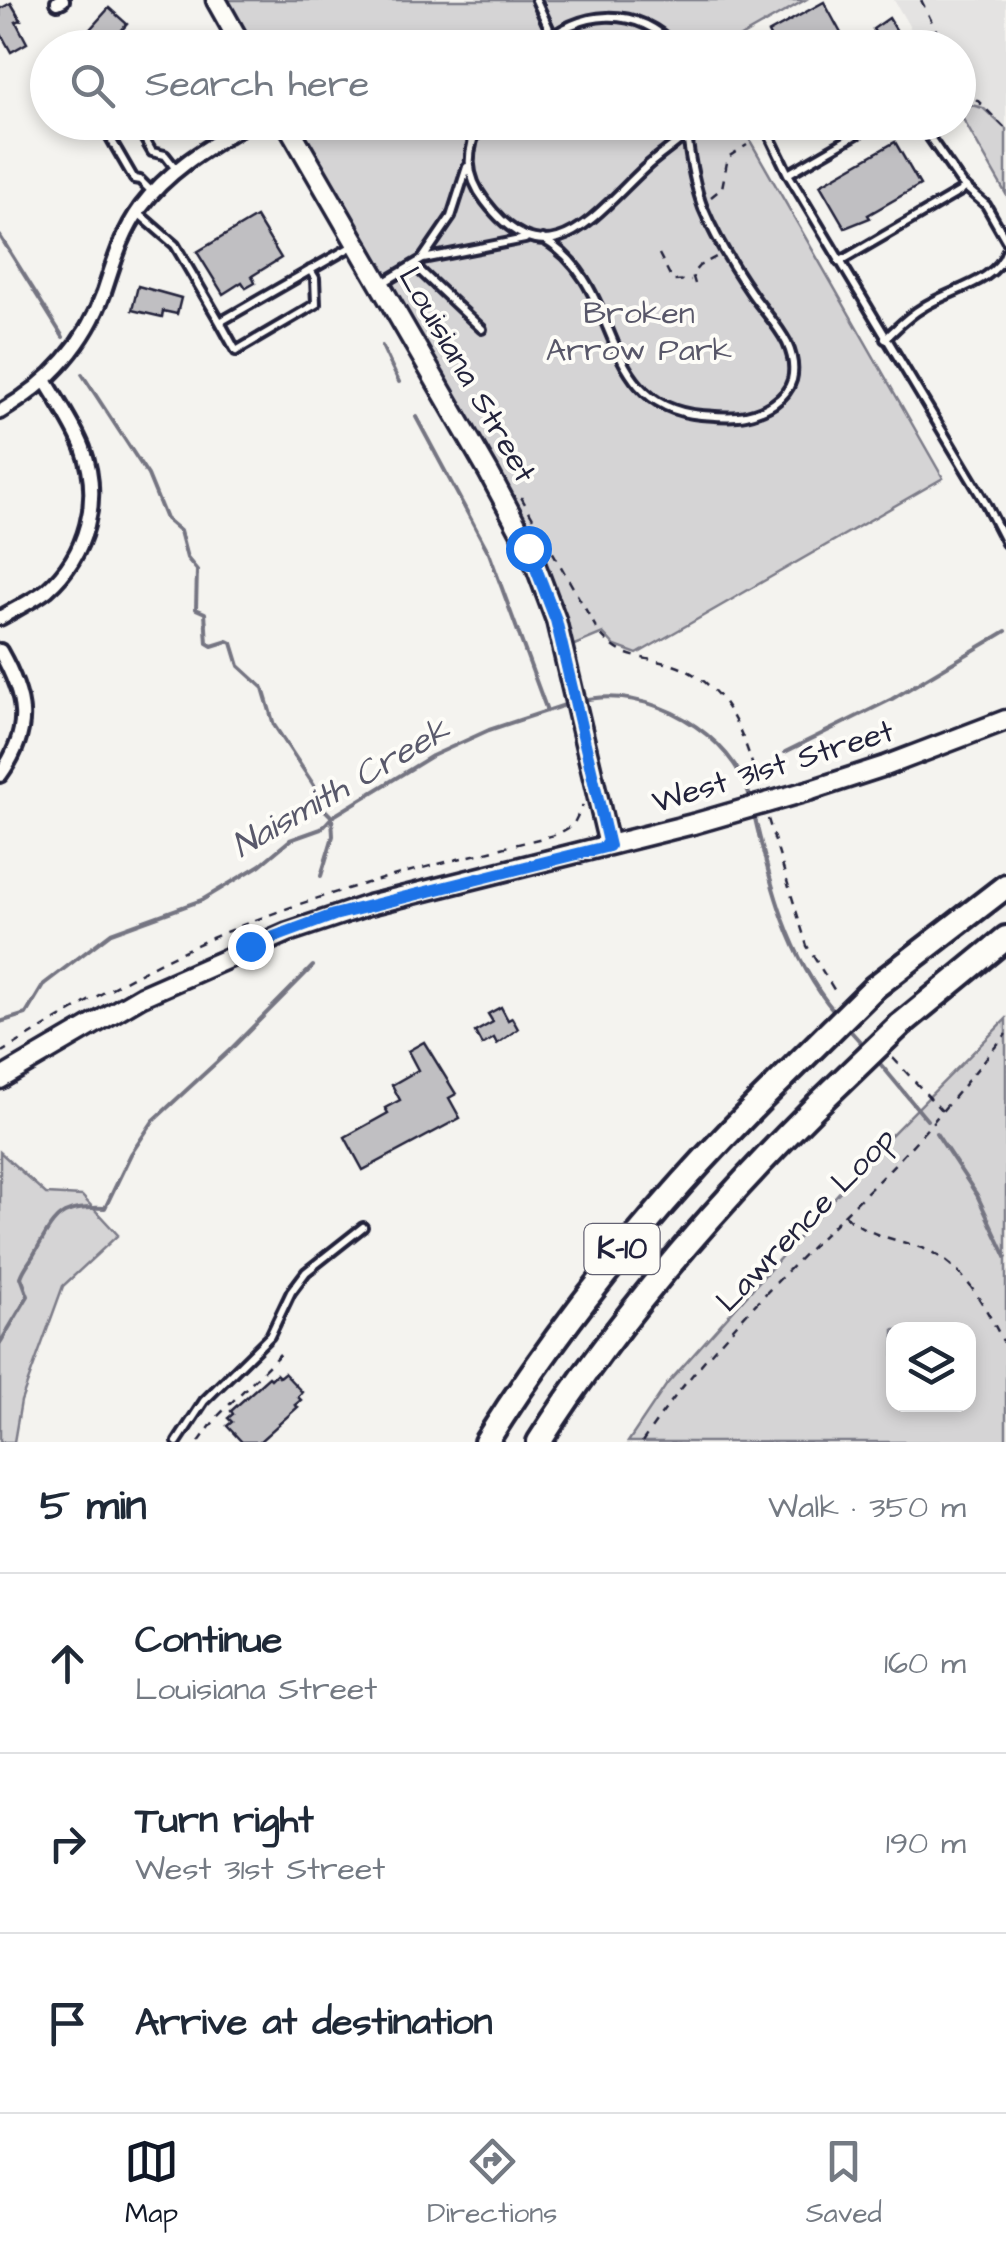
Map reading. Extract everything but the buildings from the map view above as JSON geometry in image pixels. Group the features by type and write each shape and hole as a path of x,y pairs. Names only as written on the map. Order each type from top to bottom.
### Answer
{"highway":[{"name":"K-10","path":"486,1442 570,1316 627,1243 696,1165 876,988 1006,886"},
{"name":"K-10","path":"539,1442 596,1357 743,1181 900,1025 1006,938"}],"main road":[{"path":"216,0 233,30"},
{"name":"Louisiana Street","path":"296,140 516,520 548,597 566,660 609,846"},
{"name":"West 31st Street","path":"0,1078 142,996 288,932 369,905 694,824 811,790 1006,720"}],"street":[{"path":"0,412 45,380 87,330 118,248 153,192 176,169 222,140"},
{"path":"0,618 43,593 58,578 80,545 91,510 84,448 45,380"},
{"path":"0,651 15,677 23,710 18,746 0,775"}],"lane":[{"path":"536,0 550,30"},
{"path":"560,30 588,18 622,18 656,30"},
{"path":"111,140 134,179 153,192"},
{"path":"145,140 152,152 165,155 176,169"},
{"path":"422,260 451,217 474,140"},
{"path":"380,284 422,260 526,238 559,237 595,219 646,167 680,140"},
{"path":"543,239 557,247 584,276 634,384 642,393 667,409 726,417 762,410 775,402 784,395 793,373 788,346 726,251 701,202 688,140"},
{"path":"772,140 839,262 1006,543"},
{"path":"788,174 847,140"},
{"path":"932,140 966,188 986,205 1006,240"},
{"path":"467,164 484,199 502,220 526,238"},
{"path":"839,262 966,188"},
{"path":"137,212 175,245 236,351 316,304 310,270"},
{"path":"220,322 356,244"},
{"path":"885,338 940,296 991,273 1006,252"},
{"path":"414,264 482,329"},
{"path":"177,1442 204,1401 270,1336 306,1272 364,1227"}],"path":[{"path":"921,0 936,30"},
{"path":"976,101 1006,130"},
{"path":"701,202 718,194 725,162 747,146"},
{"path":"659,254 673,281 681,283 694,281 698,266 726,251"},
{"path":"519,494 598,631 610,645 628,656 681,668 723,699 739,726 762,796"},
{"path":"768,815 807,946 840,998"},
{"name":"Lawrence Loop","path":"642,1442 715,1346 964,1089 1006,1034"},
{"path":"891,1055 942,1111"},
{"path":"844,1214 874,1235 926,1249 952,1264 1006,1347"},
{"path":"199,1442 217,1417 280,1354"}],"shaded area":[{"path":"894,0 1006,0 1006,194 975,140 976,30 911,30"}],"green space":[{"path":"225,0 805,0 752,30 243,30"},
{"path":"976,106 1006,129 1006,194 975,140"},
{"name":"Broken Arrow Park","path":"306,140 750,140 943,478 637,654 615,646 603,633 572,646 553,583 526,522"},
{"path":"1006,1019 1006,1442 628,1442 667,1384 887,1139"},
{"path":"0,1152 46,1194 82,1196 118,1235 63,1286 21,1401 14,1442 0,1442"}],"waterway":[{"path":"0,236 63,337"},
{"path":"382,346 399,382"},
{"path":"82,374 148,475 166,519 180,531 187,558 197,570 196,609 205,613 207,643 232,643 239,666 263,688 274,725 332,817 333,836 321,876"},
{"path":"416,417 489,553 546,708"},
{"path":"785,752 892,699 1006,631"},
{"name":"Naismith Creek","path":"580,701 606,697 633,700 684,719 727,754 742,776 751,800"},
{"name":"Naismith Creek","path":"0,1022 26,1014 44,984 111,933 202,900 260,865 290,840 321,829 332,817 432,756 489,730 571,703"},
{"name":"Naismith Creek","path":"754,814 774,892 793,943 835,1012"},
{"path":"0,1343 28,1296 22,1274 53,1224 66,1212 105,1208 131,1154 153,1121 313,966"},
{"name":"Naismith Creek","path":"847,1027 864,1046"},
{"name":"Naismith Creek","path":"877,1060 927,1120"},
{"name":"Naismith Creek","path":"936,1133 977,1195 1006,1257"}],"route":[{"path":"250,946 369,905 609,846 556,620 528,548"}]}
